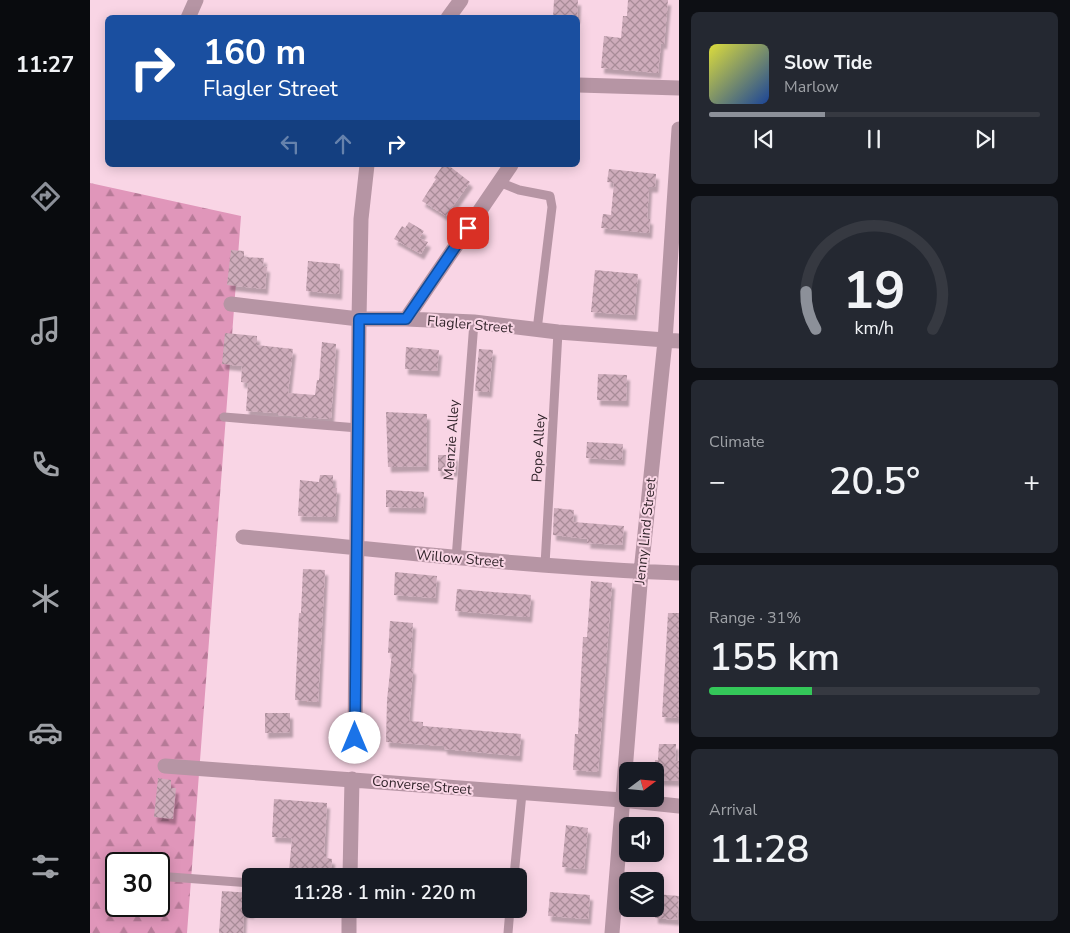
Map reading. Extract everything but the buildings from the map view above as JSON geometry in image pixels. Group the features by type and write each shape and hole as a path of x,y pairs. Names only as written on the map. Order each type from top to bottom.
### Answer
{"street":[{"path":"189,15 196,0"},
{"path":"450,15 461,0"},
{"path":"580,85 679,88"},
{"name":"Jenny Lind Street","path":"625,762 641,572 672,341 679,129"},
{"path":"355,738 361,219 367,167"},
{"path":"406,319 510,167"},
{"name":"Flagler Street","path":"231,304 359,319 474,322 537,330 672,341"},
{"name":"Willow Street","path":"243,537 356,547 456,559 679,573"},
{"name":"Converse Street","path":"165,766 619,800"},
{"path":"350,868 352,779"},
{"name":"Converse Street","path":"664,804 679,806"},
{"name":"Jenny Lind Street","path":"612,933 621,808"},
{"path":"349,918 349,933"}],"lane":[{"path":"499,182 519,190 550,196 552,208 537,330"},
{"name":"Menzie Alley","path":"456,559 474,322"},
{"name":"Pope Alley","path":"545,565 558,332"},
{"path":"224,418 358,428"},
{"path":"515,868 522,793"},
{"path":"170,877 242,882"},
{"path":"508,933 509,918"}],"green space":[{"path":"90,183 241,216 187,933 90,933"}],"route":[{"path":"355,738 359,319 406,319 468,228"}]}
